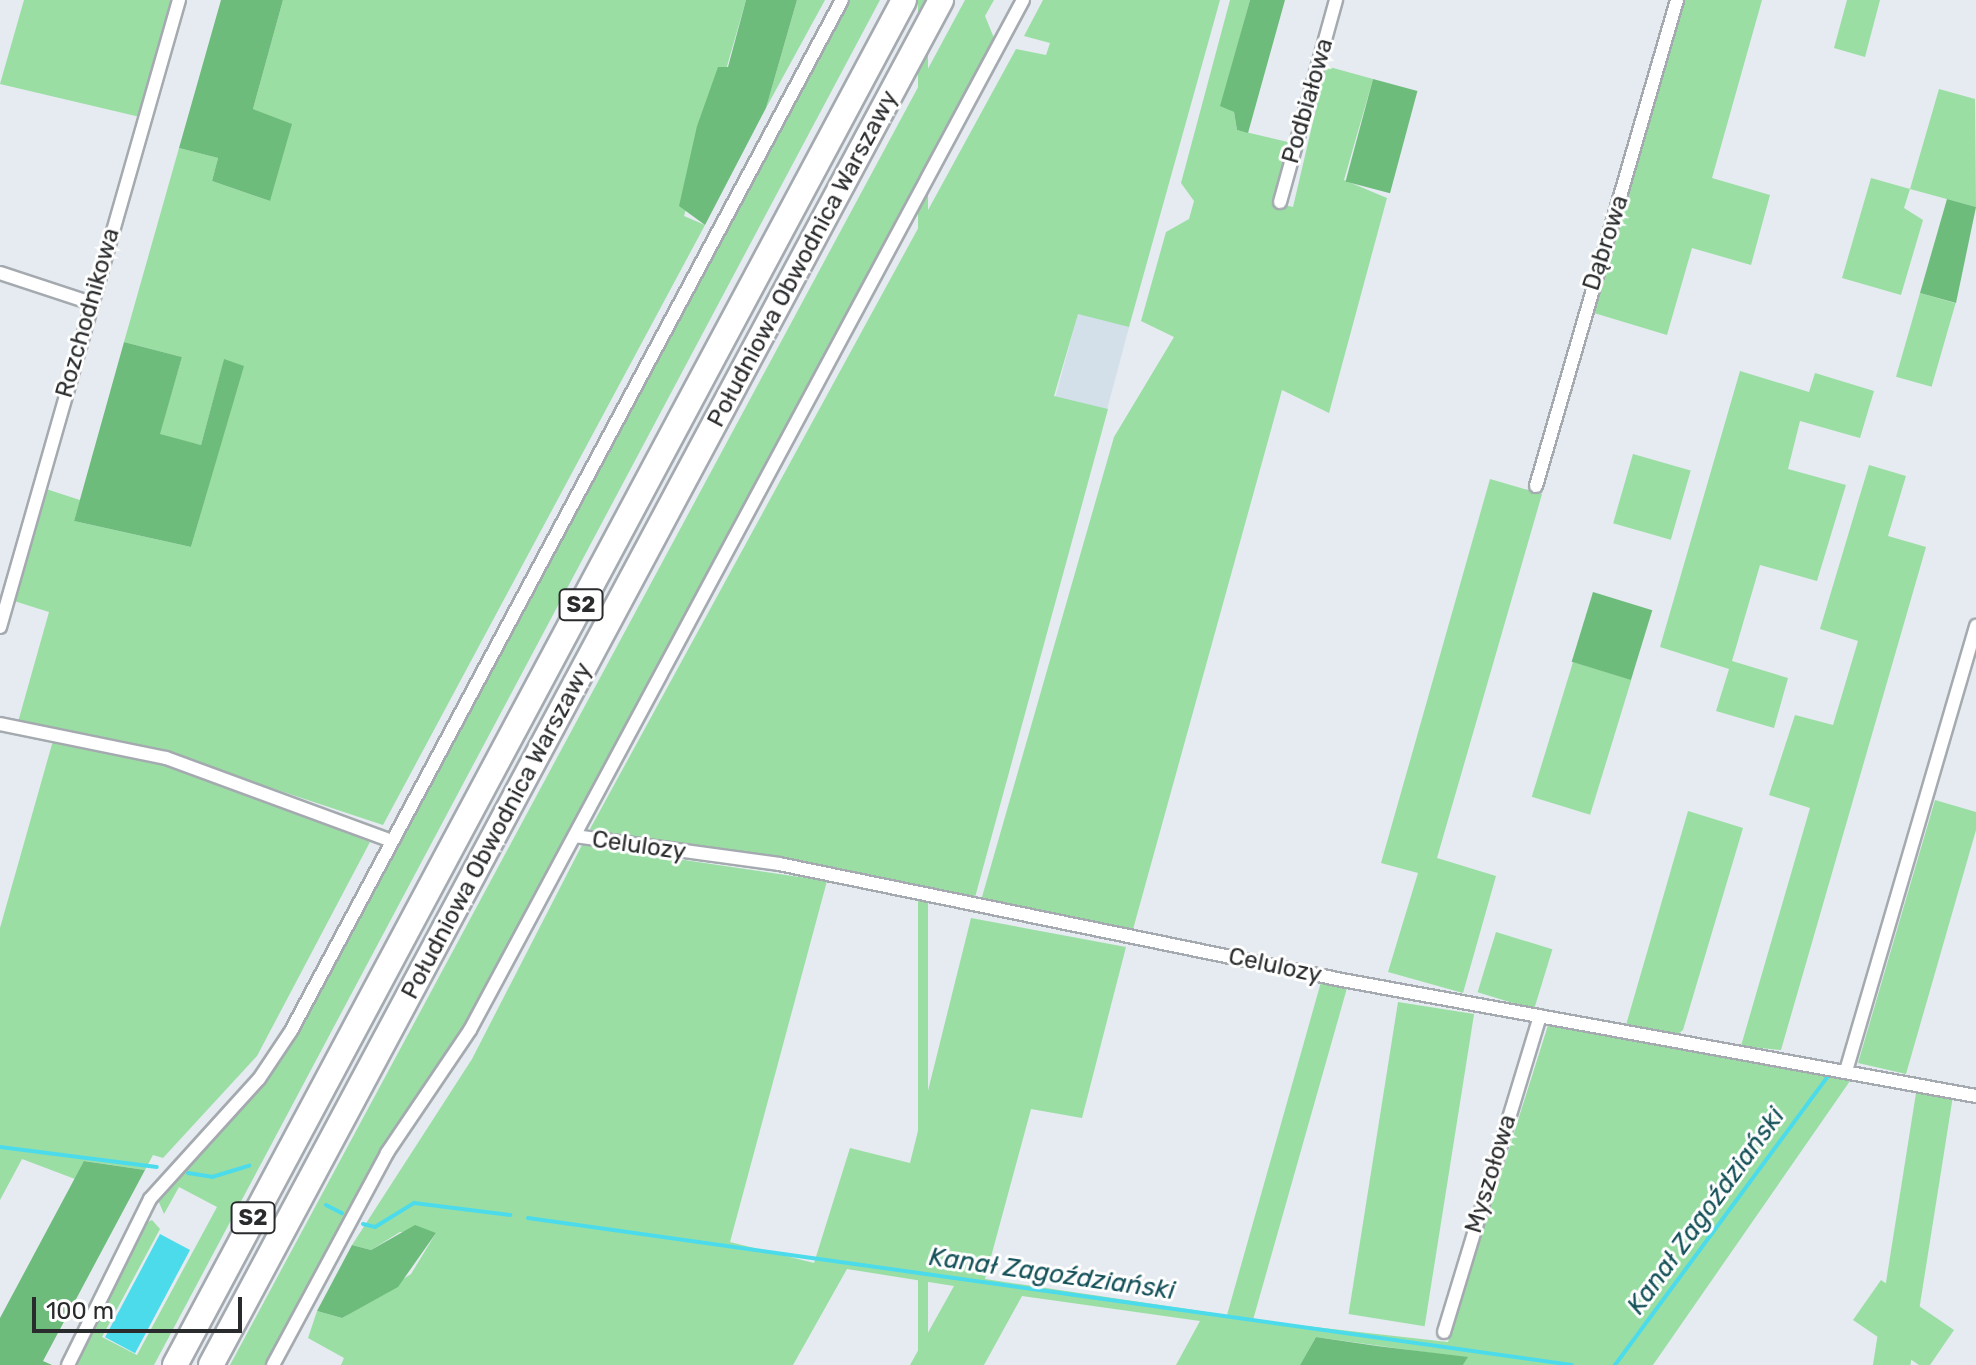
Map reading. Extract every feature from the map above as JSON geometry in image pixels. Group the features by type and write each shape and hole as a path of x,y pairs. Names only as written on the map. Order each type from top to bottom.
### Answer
{"highway":[{"name":"Południowa Obwodnica Warszawy","path":"175,1365 904,0"},
{"name":"Południowa Obwodnica Warszawy","path":"211,1365 941,0"}],"street":[{"name":"Rozchodnikowa","path":"0,627 179,0"},
{"path":"68,1365 133,1226 275,1057 842,0"},
{"path":"273,1365 387,1153 446,1074 1023,0"},
{"name":"Podbiałowa","path":"1280,202 1336,0"},
{"name":"Dąbrowa","path":"1536,486 1677,0"},
{"path":"0,273 91,303"},
{"path":"1841,1070 1976,626"},
{"path":"0,724 166,758 391,841"},
{"name":"Celulozy","path":"575,836 779,864 1540,1016 1976,1096"},
{"name":"Myszołowa","path":"1444,1332 1540,1016"}],"shaded area":[{"path":"1078,313 1129,327 1107,411 1055,397"}],"green space":[{"path":"24,0 175,0 140,117 0,84"},
{"path":"221,0 283,0 253,109 292,124 270,201 212,181 218,158 179,148"},
{"path":"283,0 746,0 684,216 705,225 383,825 163,752 18,722 49,612 11,600 43,488 80,500 74,521 191,547 243,366 224,360 201,445 159,435 182,357 124,342 179,148 218,158 212,181 270,201 253,109"},
{"path":"746,0 797,0 766,108 705,225 679,206 697,126 718,67 728,67"},
{"path":"797,0 825,0 766,108"},
{"path":"850,0 880,0 154,1365 74,1365 141,1225 152,1220 160,1229 102,1337 137,1355 217,1207 179,1187 164,1214 158,1200 291,1044"},
{"path":"918,0 928,0 928,1365 918,1365"},
{"path":"965,0 994,0 985,16 994,38 443,1072 366,1179 266,1365 230,1365"},
{"path":"1043,0 1220,0 1129,327 1078,314 1054,396 1108,409 974,901 787,858 598,838 590,829 1016,49 1046,55 1050,43 1024,36"},
{"path":"1230,0 1250,0 1221,105 1234,112 1237,130 1292,143 1276,203 1293,207 1326,66 1373,79 1344,180 1387,198 1329,413 1282,390 1132,933 980,904 1114,437 1174,337 1141,321 1166,232 1189,219 1194,201 1181,183"},
{"path":"1250,0 1285,0 1248,133 1237,130 1234,112 1220,106"},
{"path":"1682,0 1762,0 1712,178 1770,195 1751,265 1692,248 1667,335 1594,313"},
{"path":"1847,0 1880,0 1865,57 1834,48"},
{"path":"1373,79 1417,91 1390,193 1346,181"},
{"path":"1939,89 1975,99 1976,207 1910,189"},
{"path":"1871,178 1910,189 1904,208 1923,220 1901,295 1842,278"},
{"path":"1947,199 1976,207 1956,303 1920,293"},
{"path":"1920,293 1956,303 1932,387 1896,377"},
{"path":"124,342 182,357 160,434 201,445 224,359 244,366 191,547 74,521"},
{"path":"1740,371 1809,392 1815,373 1874,391 1860,438 1800,421 1788,469 1846,485 1817,581 1760,565 1732,661 1788,678 1774,728 1716,711 1729,669 1660,647"},
{"path":"1633,454 1691,471 1671,540 1613,523"},
{"path":"1869,465 1906,476 1888,536 1926,547 1781,1050 1741,1046 1810,808 1769,795 1795,715 1833,725 1858,641 1820,629"},
{"path":"1490,479 1542,494 1437,858 1496,876 1463,993 1388,972 1418,873 1381,863"},
{"path":"1593,592 1652,610 1631,680 1572,662"},
{"path":"1573,662 1631,680 1590,815 1532,797"},
{"path":"54,737 198,773 370,842 257,1056 163,1158 153,1155 145,1170 85,1161 75,1179 22,1159 0,1200 0,928"},
{"path":"1935,800 1976,812 1976,830 1906,1074 1858,1063"},
{"path":"1688,811 1743,828 1683,1030 1674,1037 1626,1025"},
{"path":"582,845 827,881 730,1242 814,1263 850,1148 910,1163 971,918 1126,947 1082,1118 1031,1109 985,1279 1227,1315 1321,982 1347,988 1253,1320 1448,1342 1549,1022 1850,1081 1653,1365 1463,1365 1467,1358 1316,1337 1300,1365 1176,1365 1200,1321 1022,1296 984,1365 910,1365 954,1286 847,1269 793,1365 341,1365 344,1358 308,1338 317,1311 342,1318 411,1274 436,1233 400,1232 371,1250 352,1245 472,1059"},
{"path":"1496,932 1552,949 1534,1009 1478,992"},
{"path":"1398,1002 1474,1014 1425,1326 1349,1314"},
{"path":"1916,1093 1953,1099 1910,1365 1873,1365"},
{"path":"84,1161 145,1170 43,1361 52,1365 0,1365 0,1318"},
{"path":"415,1225 436,1233 398,1287 342,1318 317,1311 352,1245 371,1250"},
{"path":"1881,1280 1954,1330 1930,1365 1919,1365 1853,1320"},
{"path":"1316,1337 1468,1357 1463,1365 1300,1365"}],"water":[{"path":"160,1234 190,1250 135,1353 105,1337"}],"waterway":[{"name":"Kanał Zagoździański","path":"1615,1365 1827,1077"},
{"name":"Kanał Zagoździański","path":"0,1147 157,1167"},
{"name":"Kanał Zagoździański","path":"188,1173 212,1177 249,1166"},
{"name":"Kanał Zagoździański","path":"363,1224 375,1227 414,1203 510,1215"},
{"name":"Kanał Zagoździański","path":"326,1205 342,1213"},
{"name":"Kanał Zagoździański","path":"528,1218 1572,1365"}]}
